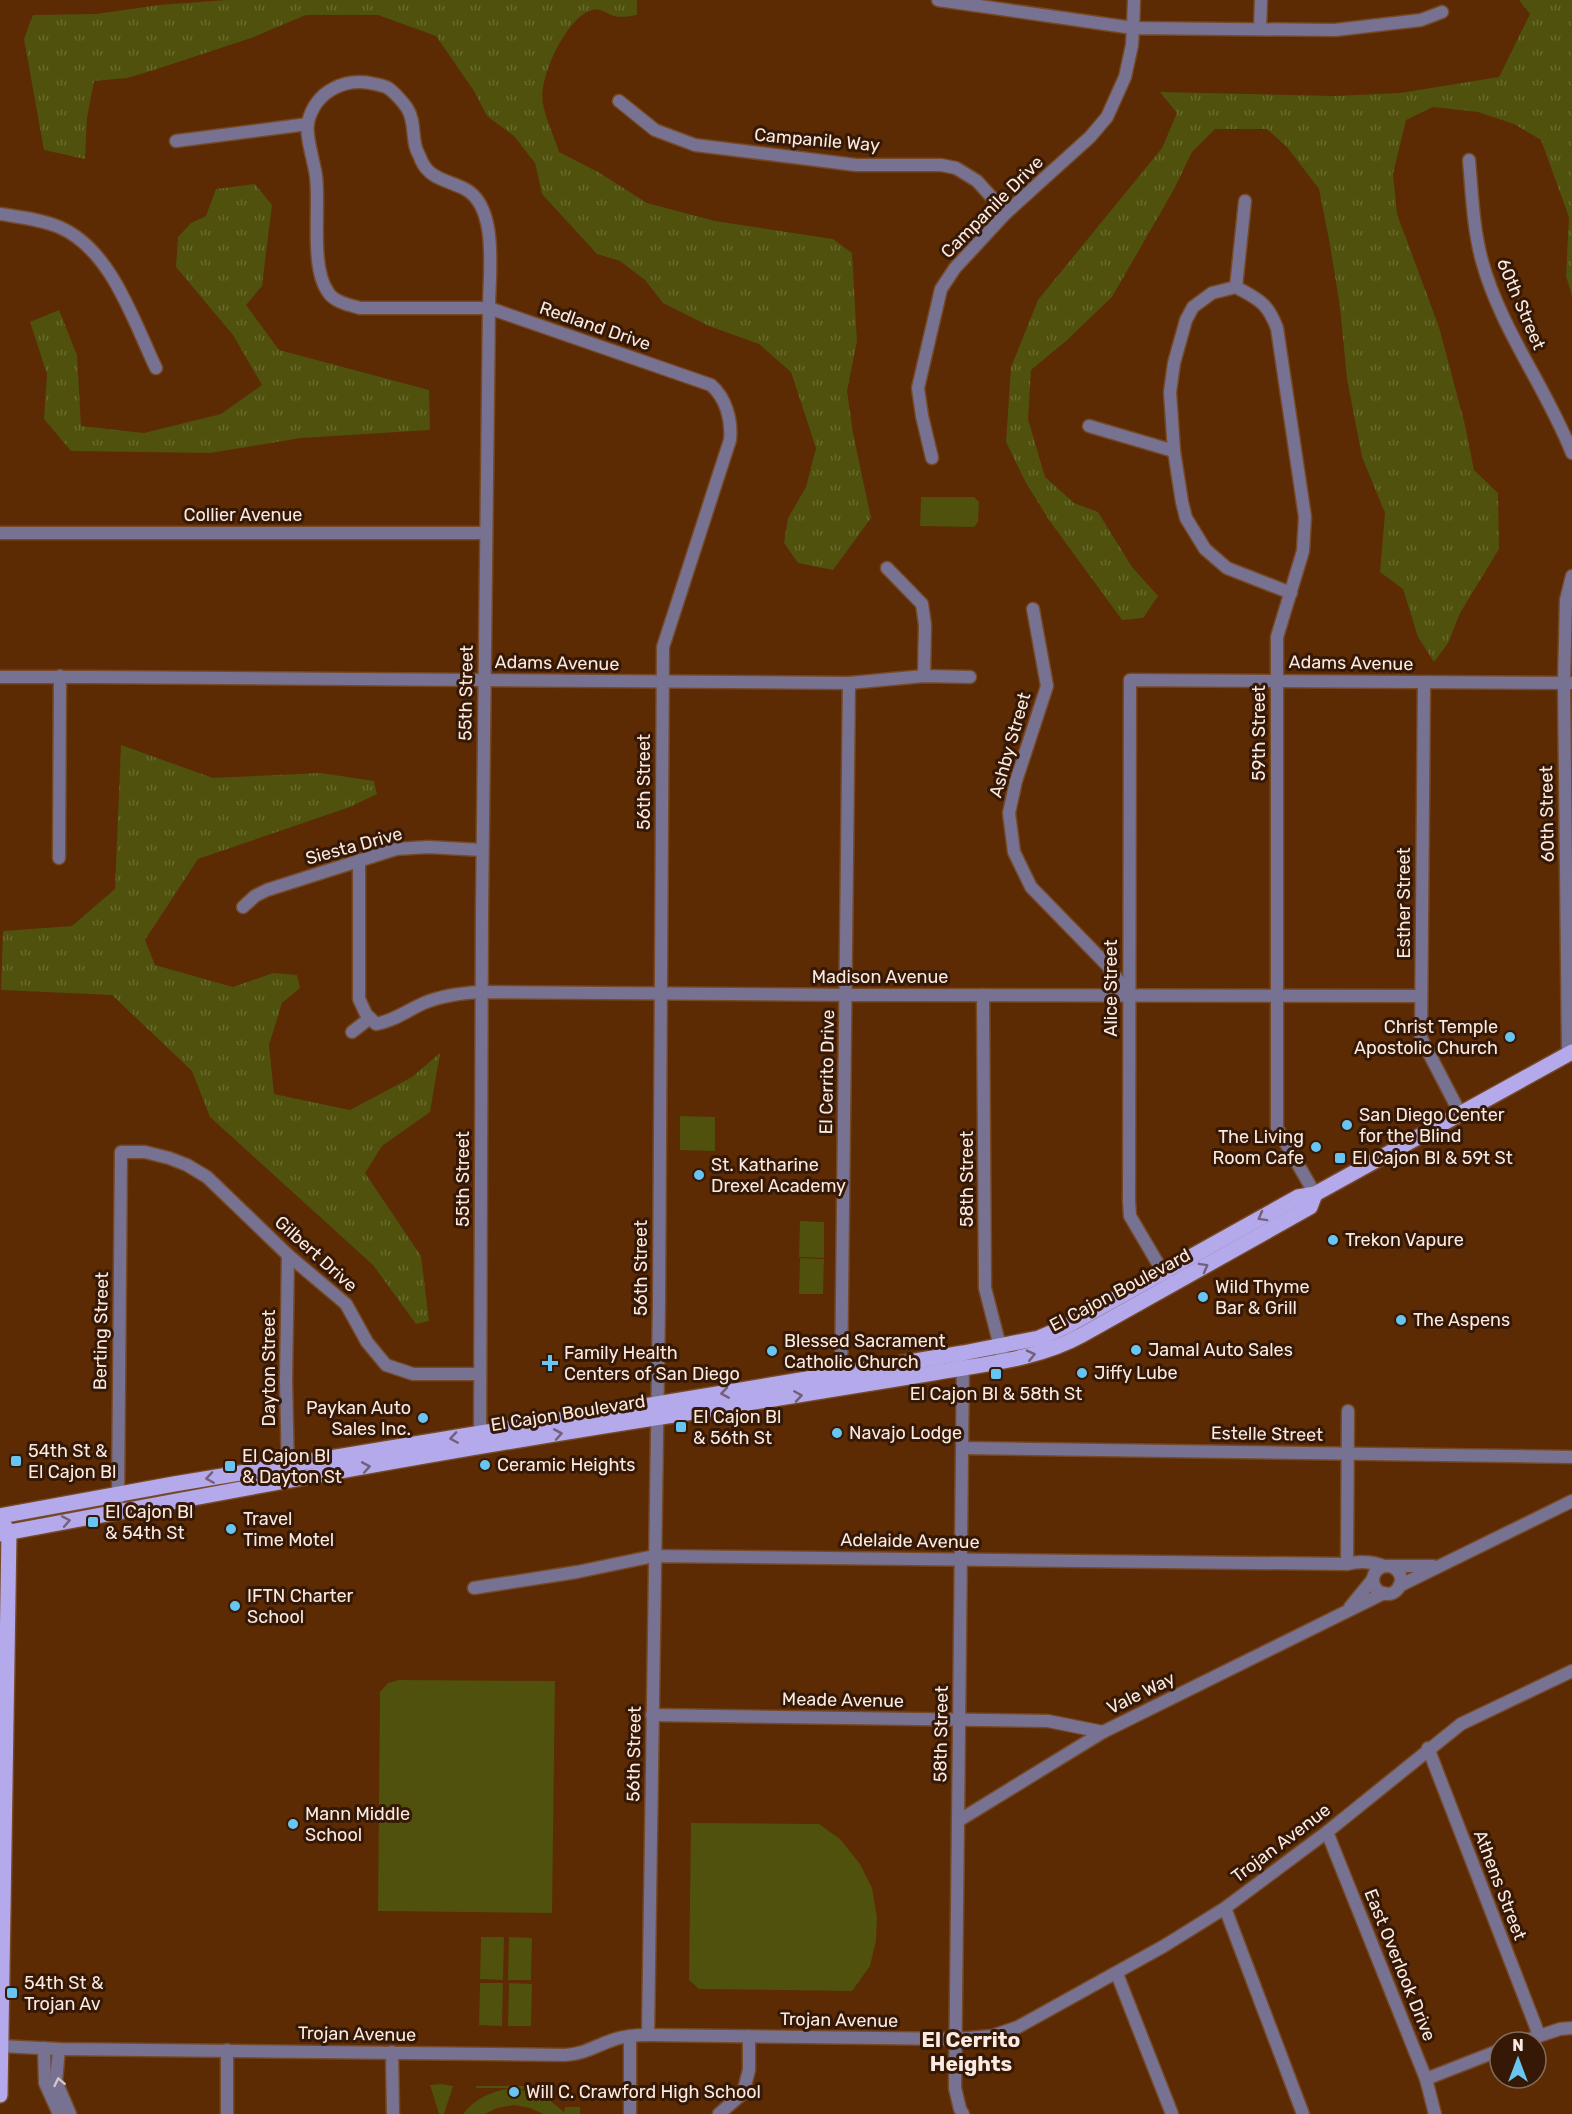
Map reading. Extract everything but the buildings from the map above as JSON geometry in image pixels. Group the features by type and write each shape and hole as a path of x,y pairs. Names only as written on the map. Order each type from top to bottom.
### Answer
{"main road":[{"name":"El Cajon Boulevard","path":"0,1517 288,1464 479,1440 1002,1354 1167,1279 1298,1197 1315,1194 1571,1052"},
{"name":"El Cajon Boulevard","path":"4,1533 288,1481 479,1440"},
{"path":"0,1517 4,1533 0,2095"}],"street":[{"path":"938,0 1133,28 1335,30 1421,20 1442,12"},
{"name":"Campanile Drive","path":"932,458 918,388 941,289 955,268 1006,213 1090,137 1107,117 1125,77 1132,45 1134,0"},
{"path":"1260,29 1261,0"},
{"name":"55th Street","path":"308,124 313,107 334,87 360,81 388,88 407,109 412,120 416,147 424,167 435,177 466,189 481,202 489,225 482,850 479,1440"},
{"name":"Campanile Way","path":"619,101 655,130 695,145 856,165 940,165 956,168 977,181 1006,213"},
{"path":"176,141 308,124"},
{"name":"Redland Drive","path":"308,124 316,178 318,256 322,280 329,294 345,304 360,308 489,308 711,385 720,393 731,430 730,440 663,647 662,682"},
{"name":"60th Street","path":"1469,160 1476,231 1482,262 1510,332 1562,427 1572,453"},
{"path":"1245,201 1236,287 1212,293 1193,307 1186,320 1174,363 1170,392 1174,451 1186,518 1206,549 1227,568 1291,593"},
{"path":"0,214 58,226 77,236 101,259 156,368"},
{"name":"59th Street","path":"1236,287 1258,299 1270,310 1277,328 1305,517 1303,551 1277,637 1277,1128 1315,1194"},
{"path":"1089,426 1174,451"},
{"name":"Collier Avenue","path":"0,532 486,533"},
{"path":"887,568 922,604 925,625 924,676"},
{"name":"60th Street","path":"1571,1052 1566,600 1572,576"},
{"name":"Ashby Street","path":"1033,609 1047,686 1016,781 1009,813 1014,852 1031,887 1107,965 1129,995"},
{"path":"59,858 60,676"},
{"name":"Adams Avenue","path":"0,678 60,676 849,683 924,676 970,677"},
{"name":"Adams Avenue","path":"1130,680 1568,683"},
{"name":"Alice Street","path":"1130,680 1130,1216 1167,1279"},
{"name":"56th Street","path":"648,2035 657,1410 662,682"},
{"name":"Esther Street","path":"1424,682 1421,1038 1460,1113"},
{"name":"El Cerrito Drive","path":"841,1382 849,683"},
{"name":"Siesta Drive","path":"243,907 255,896 267,890 396,849 428,847 482,850"},
{"path":"352,1032 370,1018 359,999 358,860"},
{"name":"Madison Avenue","path":"370,1018 376,1024 390,1022 412,1008 439,998 452,994 481,992 1421,996"},
{"name":"58th Street","path":"983,995 985,1288 1002,1354"},
{"name":"Gilbert Drive","path":"121,1152 145,1152 187,1165 207,1177 288,1255 346,1304 367,1342 386,1365 413,1374 480,1374"},
{"name":"Berting Street","path":"117,1511 119,1495 121,1152"},
{"name":"Dayton Street","path":"288,1255 286,1380 288,1481"},
{"name":"58th Street","path":"963,1360 955,2088 963,2114"},
{"path":"1347,1564 1348,1411"},
{"name":"Estelle Street","path":"962,1448 1572,1456"},
{"name":"Vale Way","path":"958,1821 1103,1732 1348,1610 1384,1593 1392,1592 1440,1565 1572,1501"},
{"name":"Adelaide Avenue","path":"474,1588 577,1572 654,1556 1376,1563 1386,1566"},
{"name":"Adelaide Avenue","path":"1347,1564 1373,1579"},
{"name":"Vale Way","path":"1348,1610 1373,1579 1376,1570 1386,1566 1440,1565"},
{"path":"1386,1566 1399,1573 1399,1586"},
{"path":"1373,1579 1377,1590 1384,1593"},
{"name":"Trojan Avenue","path":"0,2046 59,2049 581,2054 612,2040 648,2035 956,2039 992,2036 1018,2027 1117,1974 1225,1908 1327,1832 1428,1748 1461,1724 1572,1671"},
{"name":"Meade Avenue","path":"652,1715 1048,1721 1103,1732"},
{"name":"Athens Street","path":"1428,1748 1537,2030"},
{"name":"East Overlook Drive","path":"1327,1832 1426,2079 1435,2114"},
{"path":"1225,1908 1303,2114"},
{"path":"1117,1974 1172,2114"},
{"path":"1548,2032 1572,2028"},
{"path":"630,2036 630,2114"},
{"path":"719,2114 743,2092 750,2070 750,2036"},
{"path":"44,2048 45,2083 59,2114"},
{"path":"59,2049 57,2081 70,2114"},
{"path":"227,2050 227,2114"},
{"path":"392,2052 393,2114"},
{"path":"1426,2079 1488,2055"}],"green space":[{"path":"227,0 637,0 637,15 617,17 601,10 592,10 582,15 564,36 549,65 545,80 543,104 548,122 559,152 598,172 647,203 715,221 833,239 852,253 857,341 847,391 853,433 871,518 833,570 798,563 784,543 788,518 806,487 816,448 791,372 759,344 709,326 663,303 645,280 620,261 597,254 542,194 535,163 514,136 487,116 474,91 436,36 378,15 306,15 251,38 154,70 127,78 94,81 87,118 85,159 44,150 24,39 33,15 96,14 159,5"},
{"path":"1519,0 1572,0 1572,296 1566,276 1569,217 1541,140 1514,124 1478,112 1433,107 1406,120 1393,174 1397,214 1439,327 1465,425 1474,470 1498,493 1499,549 1460,613 1448,643 1434,662 1418,637 1403,589 1380,572 1385,513 1362,457 1347,379 1340,307 1319,189 1287,147 1267,129 1215,129 1192,152 1173,191 1112,297 1066,341 1031,370 1028,419 1045,477 1074,503 1098,512 1132,567 1158,596 1143,618 1122,620 1049,520 1026,483 1006,442 1011,367 1038,300 1162,148 1177,113 1160,92 1334,96 1400,93 1499,77 1530,14"},
{"path":"255,184 272,205 262,286 246,305 279,350 429,390 430,430 301,438 210,453 71,451 44,419 47,374 30,322 59,310 77,355 81,426 144,433 221,414 262,385 233,335 176,267 178,237 191,223 206,216 216,189"},
{"path":"921,497 974,497 979,502 978,522 974,527 920,526"},
{"path":"121,745 213,778 321,773 374,781 377,794 350,807 198,859 145,940 155,965 233,987 273,973 297,975 300,988 282,1003 269,1045 274,1094 350,1110 412,1077 440,1053 430,1112 382,1146 365,1173 421,1256 429,1321 416,1324 373,1265 210,1117 192,1071 112,995 1,990 3,931 72,926 115,889"},
{"path":"680,1116 715,1117 715,1151 680,1150"},
{"path":"800,1221 824,1222 824,1258 799,1257"},
{"path":"800,1258 824,1259 823,1294 799,1294"},
{"path":"399,1680 555,1681 552,1913 378,1911 380,1692 388,1683"},
{"path":"691,1823 819,1824 840,1839 860,1864 872,1888 877,1917 876,1940 870,1966 852,1991 699,1989 689,1980"},
{"path":"481,1937 504,1937 503,1980 480,1979"},
{"path":"509,1937 532,1938 531,1980 508,1980"},
{"path":"480,1983 503,1983 502,2026 479,2025"},
{"path":"509,1983 532,1984 531,2026 508,2026"},
{"path":"430,2085 453,2086 444,2114 439,2114"},
{"path":"476,2086 550,2086 549,2088 519,2089 546,2097 564,2112 565,2107 580,2107 580,2114 543,2114 530,2108 514,2105 497,2108 485,2114 463,2114 484,2096 511,2088 476,2088"}],"place":[{"name":"Christ Temple Apostolic Church","path":"1510,1037"},
{"name":"San Diego Center for the Blind","path":"1347,1125"},
{"name":"The Living Room Cafe","path":"1316,1147"},
{"name":"El Cajon Bl & 59t St","path":"1340,1158"},
{"name":"St. Katharine Drexel Academy","path":"699,1175"},
{"name":"Trekon Vapure","path":"1333,1240"},
{"name":"Wild Thyme Bar & Grill","path":"1203,1297"},
{"name":"The Aspens","path":"1401,1320"},
{"name":"Jamal Auto Sales","path":"1136,1350"},
{"name":"Blessed Sacrament Catholic Church","path":"772,1351"},
{"name":"Family Health Centers of San Diego","path":"550,1363"},
{"name":"Jiffy Lube","path":"1082,1373"},
{"name":"El Cajon Bl & 58th St","path":"996,1374"},
{"name":"Paykan Auto Sales Inc.","path":"423,1418"},
{"name":"El Cajon Bl & 56th St","path":"681,1427"},
{"name":"Navajo Lodge","path":"837,1433"},
{"name":"54th St & El Cajon Bl","path":"16,1461"},
{"name":"Ceramic Heights","path":"485,1465"},
{"name":"El Cajon Bl & Dayton St","path":"230,1466"},
{"name":"El Cajon Bl & 54th St","path":"93,1522"},
{"name":"Travel Time Motel","path":"231,1529"},
{"name":"IFTN Charter School","path":"235,1606"},
{"name":"Mann Middle School","path":"293,1824"},
{"name":"54th St & Trojan Av","path":"12,1993"},
{"name":"Will C. Crawford High School","path":"514,2092"}],"district":[{"name":"El Cerrito Heights","path":"971,2051"}]}
